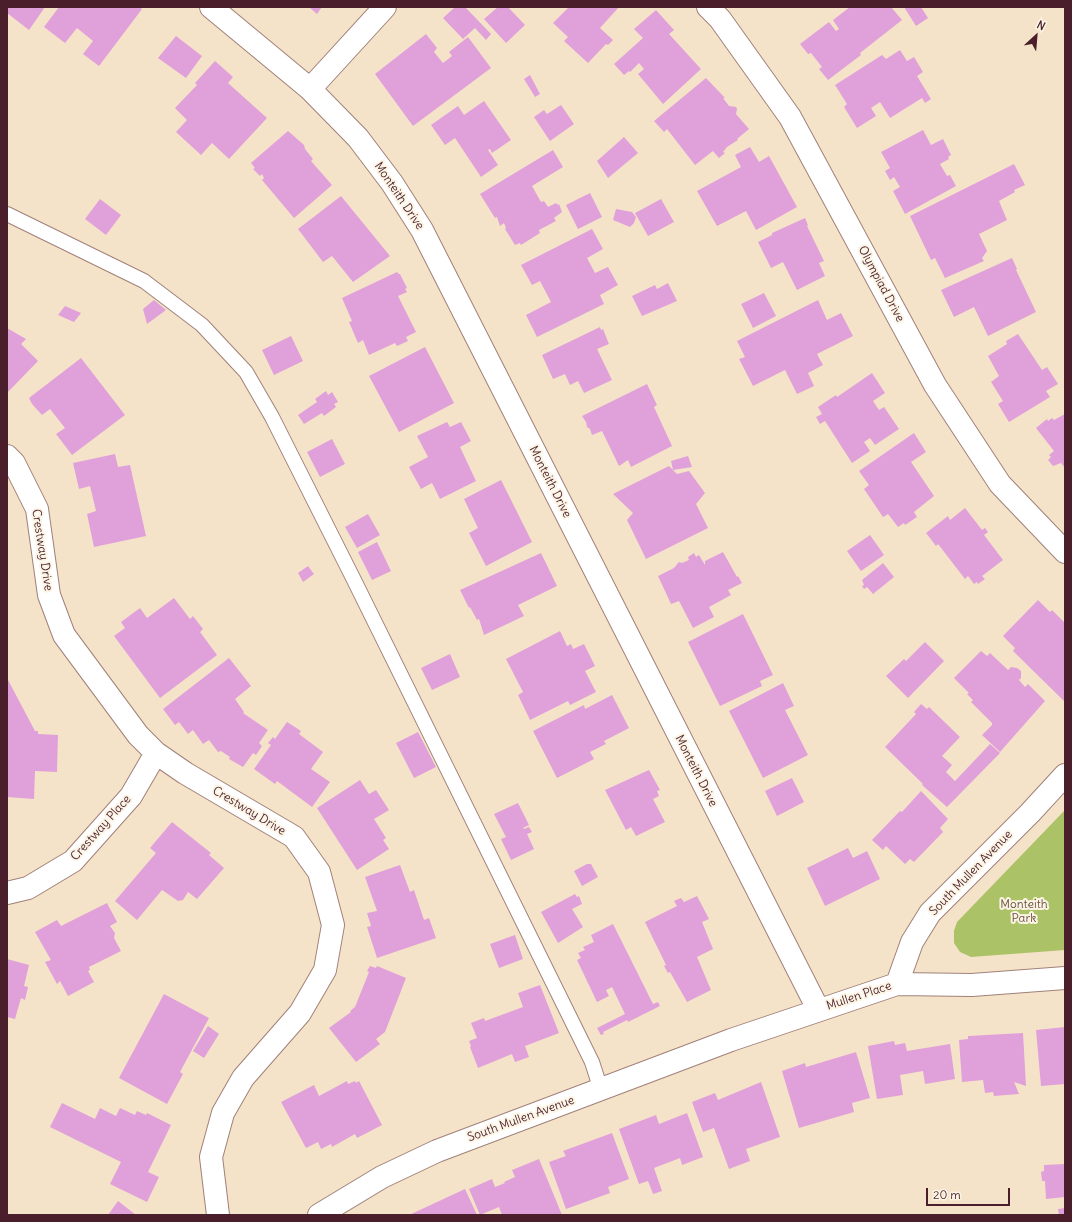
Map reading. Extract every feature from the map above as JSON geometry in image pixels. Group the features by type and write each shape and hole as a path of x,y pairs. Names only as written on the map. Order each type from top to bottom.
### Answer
{"street":[{"name":"Monteith Drive","path":"211,7 310,89 358,138 392,183 422,230 818,1010"},
{"path":"310,89 386,7"},
{"name":"Olympiad Drive","path":"708,7 720,19 790,117 939,392 1000,484 1065,552"},
{"name":"Crestway Drive","path":"7,456 14,462 37,510 49,595 64,635 138,735 156,753 294,837 319,872 333,925 325,970 300,1013 243,1078 223,1113 211,1157 218,1215"},
{"name":"Crestway Place","path":"7,893 28,888 73,861 131,796 156,753"},
{"name":"South Mullen Avenue","path":"896,984 912,942 930,913 1030,813 1065,775"},
{"name":"Mullen Place","path":"731,1040 896,984 972,985 1065,978"},
{"name":"South Mullen Avenue","path":"319,1215 382,1178 437,1151 731,1040"}],"lane":[{"path":"7,214 144,281 202,325 246,372 272,417 347,566 592,1062 601,1090"}],"green space":[{"name":"Monteith Park","path":"1065,810 1065,950 971,957 960,952 954,943 954,931 957,922"}],"building":[{"path":"7,7 45,7 29,30 7,13"},
{"path":"59,7 139,7 142,9 99,66 83,54 93,41 77,28 65,43 44,27"},
{"path":"309,7 322,7 317,14"},
{"path":"455,7 465,7 491,34 486,40 475,28 463,39 443,18"},
{"path":"498,7 508,7 525,25 506,43 484,19"},
{"path":"569,7 619,7 600,28 613,40 608,45 606,44 588,63 564,41 568,37 553,23"},
{"path":"850,7 891,7 902,20 860,53 861,55 828,80 819,69 822,67 811,53 808,54 800,44 829,22 836,31 839,29 833,20"},
{"path":"904,7 921,7 928,18 916,26"},
{"path":"656,10 674,30 669,34 701,69 663,104 638,74 644,69 639,63 630,72 629,71 624,75 614,64 643,38 634,29"},
{"path":"426,34 437,48 434,52 443,63 452,56 449,52 468,37 491,68 413,126 375,74"},
{"path":"176,36 202,56 186,78 158,58"},
{"path":"900,50 907,61 914,57 923,72 917,76 931,99 925,103 922,98 890,118 880,102 871,108 876,116 857,128 844,107 847,104 835,85 882,55 886,59"},
{"path":"215,61 233,77 228,83 267,118 229,159 212,143 201,155 176,132 187,120 175,108 197,85 195,83"},
{"path":"530,75 540,94 535,97 524,79"},
{"path":"706,78 725,98 723,98 729,106 736,107 736,114 749,129 737,139 738,140 727,147 723,152 725,153 719,158 713,151 695,165 667,129 664,132 654,121"},
{"path":"484,101 511,140 492,153 490,149 488,150 498,165 481,177 455,138 445,145 431,125 458,106 464,115"},
{"path":"561,105 574,124 550,141 534,117 544,110 547,114"},
{"path":"923,130 931,145 943,139 951,155 948,157 949,159 940,164 947,176 950,175 956,186 905,214 893,191 900,187 894,177 890,180 885,171 890,168 881,152"},
{"path":"288,131 304,145 305,149 313,159 311,161 332,185 294,218 262,180 264,178 262,174 260,176 253,169 255,168 251,163"},
{"path":"624,137 638,153 608,178 597,161"},
{"path":"750,147 759,162 769,156 797,207 756,230 746,211 717,226 697,191 741,167 735,155"},
{"path":"553,150 563,167 532,186 541,202 544,201 548,207 556,203 558,205 559,204 562,212 554,218 556,221 539,230 540,233 521,245 520,243 515,245 505,229 504,223 500,226 497,217 495,218 480,194"},
{"path":"1014,164 1025,185 1014,190 1015,192 999,201 1007,220 979,234 987,251 982,258 984,261 945,278 935,258 931,260 910,216"},
{"path":"590,193 602,217 578,229 566,205"},
{"path":"341,196 390,256 353,282 332,256 323,262 298,229"},
{"path":"100,199 121,215 106,235 85,219"},
{"path":"661,199 674,222 648,236 635,213"},
{"path":"616,209 632,212 636,217 634,223 630,227 613,220"},
{"path":"805,218 808,225 807,226 824,261 819,263 825,276 797,290 783,262 771,268 758,242 772,235 772,233"},
{"path":"592,229 603,249 587,258 595,273 608,267 618,285 600,295 604,304 537,337 526,315 551,302 540,281 532,285 521,265"},
{"path":"1012,258 1017,269 1016,270 1036,312 988,336 974,307 954,317 941,290"},
{"path":"397,272 400,274 407,288 405,289 407,292 398,296 416,332 406,337 408,341 397,346 395,343 369,355 363,340 358,343 349,322 352,321 342,298"},
{"path":"668,283 677,301 642,316 632,296 655,285 657,289"},
{"path":"764,293 776,316 753,328 741,304"},
{"path":"154,300 166,310 147,324 143,309"},
{"path":"818,300 827,320 841,313 853,336 817,354 823,365 808,373 814,386 797,394 785,370 753,386 739,359 745,357 737,341"},
{"path":"65,306 81,313 74,322 58,315"},
{"path":"600,327 601,330 603,329 609,344 597,349 612,380 584,393 578,381 570,385 565,374 553,379 542,355"},
{"path":"7,328 26,339 21,344 38,361 7,393"},
{"path":"1018,334 1042,370 1047,367 1058,384 1046,391 1050,397 1009,422 998,404 1003,401 991,382 999,376 988,356 1007,344 1006,341"},
{"path":"291,336 303,361 274,375 262,350"},
{"path":"425,347 454,403 399,432 369,376"},
{"path":"81,358 125,415 72,455 56,434 65,428 50,409 42,415 32,404 29,398"},
{"path":"872,373 885,393 873,401 879,410 884,407 899,429 875,445 870,438 864,442 870,451 852,463 825,421 820,424 816,417 822,414 818,407 836,395 837,397"},
{"path":"647,384 657,405 654,407 672,446 631,467 628,460 619,466 602,431 592,435 582,416"},
{"path":"326,391 328,395 332,392 338,402 334,404 336,407 324,416 322,413 304,424 298,415 317,402 315,399"},
{"path":"1065,414 1065,468 1061,463 1053,466 1048,460 1051,457 1049,455 1054,451 1036,428 1047,419 1048,421 1052,418 1054,420"},
{"path":"447,422 450,427 461,422 471,441 460,447 476,481 440,499 432,483 421,489 409,467 428,457 417,436"},
{"path":"914,433 926,452 911,462 934,496 914,512 917,517 905,525 904,523 898,527 888,514 883,517 864,489 869,485 859,471"},
{"path":"332,439 345,464 320,477 307,452"},
{"path":"115,454 118,467 130,465 146,536 94,547 87,514 96,511 90,486 79,489 73,463"},
{"path":"688,456 692,467 673,470 671,461"},
{"path":"669,466 677,474 689,471 705,493 696,504 708,528 646,559 627,520 633,513 613,494"},
{"path":"501,480 532,542 486,566 469,533 478,528 464,499"},
{"path":"965,508 982,530 985,528 988,532 984,535 1003,560 982,576 985,579 978,584 977,582 974,584 968,576 965,579 938,544 936,546 926,533 948,516 950,520"},
{"path":"368,514 380,535 357,548 345,527"},
{"path":"870,535 884,555 861,571 847,551"},
{"path":"377,542 391,571 372,580 358,552"},
{"path":"723,552 742,583 728,590 731,595 709,607 714,617 693,628 679,601 671,604 658,576 674,568 679,562 682,563 689,560 688,557 694,553 696,557 699,555 705,565 705,561"},
{"path":"541,553 557,586 518,605 524,616 484,635 479,619 477,620 470,607 469,608 460,590"},
{"path":"883,563 894,577 873,594 867,587 864,589 862,586 864,585 862,580"},
{"path":"308,566 314,574 303,582 298,573"},
{"path":"174,598 190,619 193,616 203,629 200,632 217,655 160,698 114,636 125,628 121,622 140,608 147,618"},
{"path":"1038,600 1050,612 1052,610 1065,623 1065,702 1013,651 1015,648 1003,636"},
{"path":"743,614 773,675 760,681 762,686 720,706 688,642"},
{"path":"560,631 567,646 571,644 573,649 584,644 595,666 585,671 596,692 570,705 568,701 530,720 518,695 523,692 506,659"},
{"path":"925,642 944,661 908,698 886,676 904,659 906,661"},
{"path":"981,651 987,656 990,653 1008,670 1011,667 1017,668 1021,671 1021,678 1019,680 1025,687 1028,684 1045,701 1000,752 982,735 992,725 992,723 971,702 973,700 967,694 969,693 954,678"},
{"path":"450,654 460,677 432,690 421,668"},
{"path":"229,658 251,686 235,699 244,712 243,713 268,730 259,743 262,746 256,755 253,753 243,767 229,759 230,757 221,751 218,752 209,740 203,744 193,730 188,734 179,722 175,725 163,709"},
{"path":"7,678 35,731 38,731 38,734 58,735 57,772 35,771 34,799 7,797"},
{"path":"783,683 794,706 785,710 808,755 763,778 729,711"},
{"path":"612,695 629,728 604,741 606,744 590,752 594,759 557,778 533,731 584,705 585,709"},
{"path":"921,704 927,709 929,707 960,737 942,756 952,765 946,772 955,781 990,744 1000,753 947,807 922,785 923,784 885,747 916,714 914,712"},
{"path":"287,722 301,731 299,734 323,752 311,769 330,782 312,807 277,781 275,784 254,769 271,745 268,743 273,737 275,739"},
{"path":"418,732 436,767 414,778 396,743"},
{"path":"649,770 660,790 657,791 659,796 653,799 665,822 636,836 631,827 626,830 605,790"},
{"path":"792,778 804,802 777,816 765,791"},
{"path":"360,780 369,794 376,790 389,810 374,819 386,838 383,840 389,849 357,870 317,808"},
{"path":"921,791 948,819 940,828 943,832 914,862 910,859 905,864 886,846 883,850 872,840 900,811 902,812"},
{"path":"518,803 529,825 523,828 529,827 532,832 527,834 534,849 511,860 501,839 506,837 494,814"},
{"path":"172,822 211,853 209,855 224,868 197,899 188,892 183,900 178,901 162,890 137,920 115,901 156,853 150,848"},
{"path":"848,848 853,858 867,851 880,879 825,906 807,868"},
{"path":"587,864 591,864 598,877 582,886 574,871"},
{"path":"400,865 410,892 414,890 424,920 429,918 436,938 377,958 367,927 371,926 367,913 377,911 365,877"},
{"path":"575,894 577,897 579,896 582,904 572,909 583,927 558,943 541,912"},
{"path":"697,896 709,919 702,922 713,949 697,957 711,990 687,1002 670,972 668,973 664,966 666,965 645,922 677,906 674,901 681,898 684,902"},
{"path":"107,903 117,922 110,926 115,933 114,938 121,951 89,967 90,970 88,971 94,982 68,996 60,981 57,984 45,962 51,960 35,932 57,920 61,926"},
{"path":"613,924 653,1004 658,1002 660,1006 628,1022 627,1020 603,1032 604,1034 601,1035 597,1028 625,1014 612,987 606,990 609,996 597,1002 577,960 581,958 578,953 585,950 583,947 594,942 591,935"},
{"path":"515,935 523,959 499,968 490,944"},
{"path":"7,959 29,965 24,986 28,987 25,1000 21,998 15,1019 7,1017"},
{"path":"370,966 376,968 377,966 406,978 385,1032 376,1039 380,1044 356,1062 329,1028 351,1012 350,1011 355,1007"},
{"path":"540,985 559,1033 525,1046 529,1057 515,1062 512,1054 478,1068 469,1041 477,1038 471,1023 484,1018 485,1021 523,1007 518,993"},
{"path":"164,994 209,1018 180,1072 183,1074 167,1104 119,1078"},
{"path":"208,1026 219,1034 204,1058 193,1051"},
{"path":"1065,1027 1065,1084 1041,1086 1036,1030"},
{"path":"1023,1033 1026,1086 1014,1082 1019,1094 994,1096 993,1092 985,1093 983,1080 962,1082 959,1040 968,1039 968,1036"},
{"path":"894,1041 895,1045 905,1043 907,1051 950,1044 955,1079 925,1084 923,1071 900,1075 903,1095 877,1099 868,1046"},
{"path":"856,1052 870,1098 852,1103 854,1112 799,1128 782,1071 805,1063 806,1067"},
{"path":"347,1081 348,1084 359,1081 382,1125 357,1138 355,1134 332,1147 331,1144 321,1149 318,1142 306,1148 281,1102 314,1085 319,1096"},
{"path":"761,1082 780,1137 746,1149 750,1161 729,1169 714,1128 703,1132 692,1102 715,1093 718,1100"},
{"path":"62,1103 95,1119 100,1108 116,1116 120,1108 135,1115 137,1111 146,1115 147,1113 171,1125 148,1172 159,1177 147,1202 110,1184 121,1162 50,1127"},
{"path":"687,1113 703,1157 682,1165 680,1158 654,1168 662,1191 653,1194 648,1181 639,1184 619,1129 656,1115 659,1124"},
{"path":"612,1133 629,1179 608,1187 610,1193 566,1209 549,1162 566,1156 563,1151"},
{"path":"539,1159 562,1215 502,1215 499,1207 480,1215 469,1189 492,1179 495,1187 505,1183 504,1182 515,1177 512,1170"},
{"path":"1065,1164 1065,1197 1046,1199 1045,1181 1042,1181 1041,1172 1044,1171 1044,1165"},
{"path":"465,1189 477,1215 409,1215"},
{"path":"118,1201 136,1215 108,1215"},
{"path":"1065,1208 1065,1215 1059,1215 1058,1209"}]}
